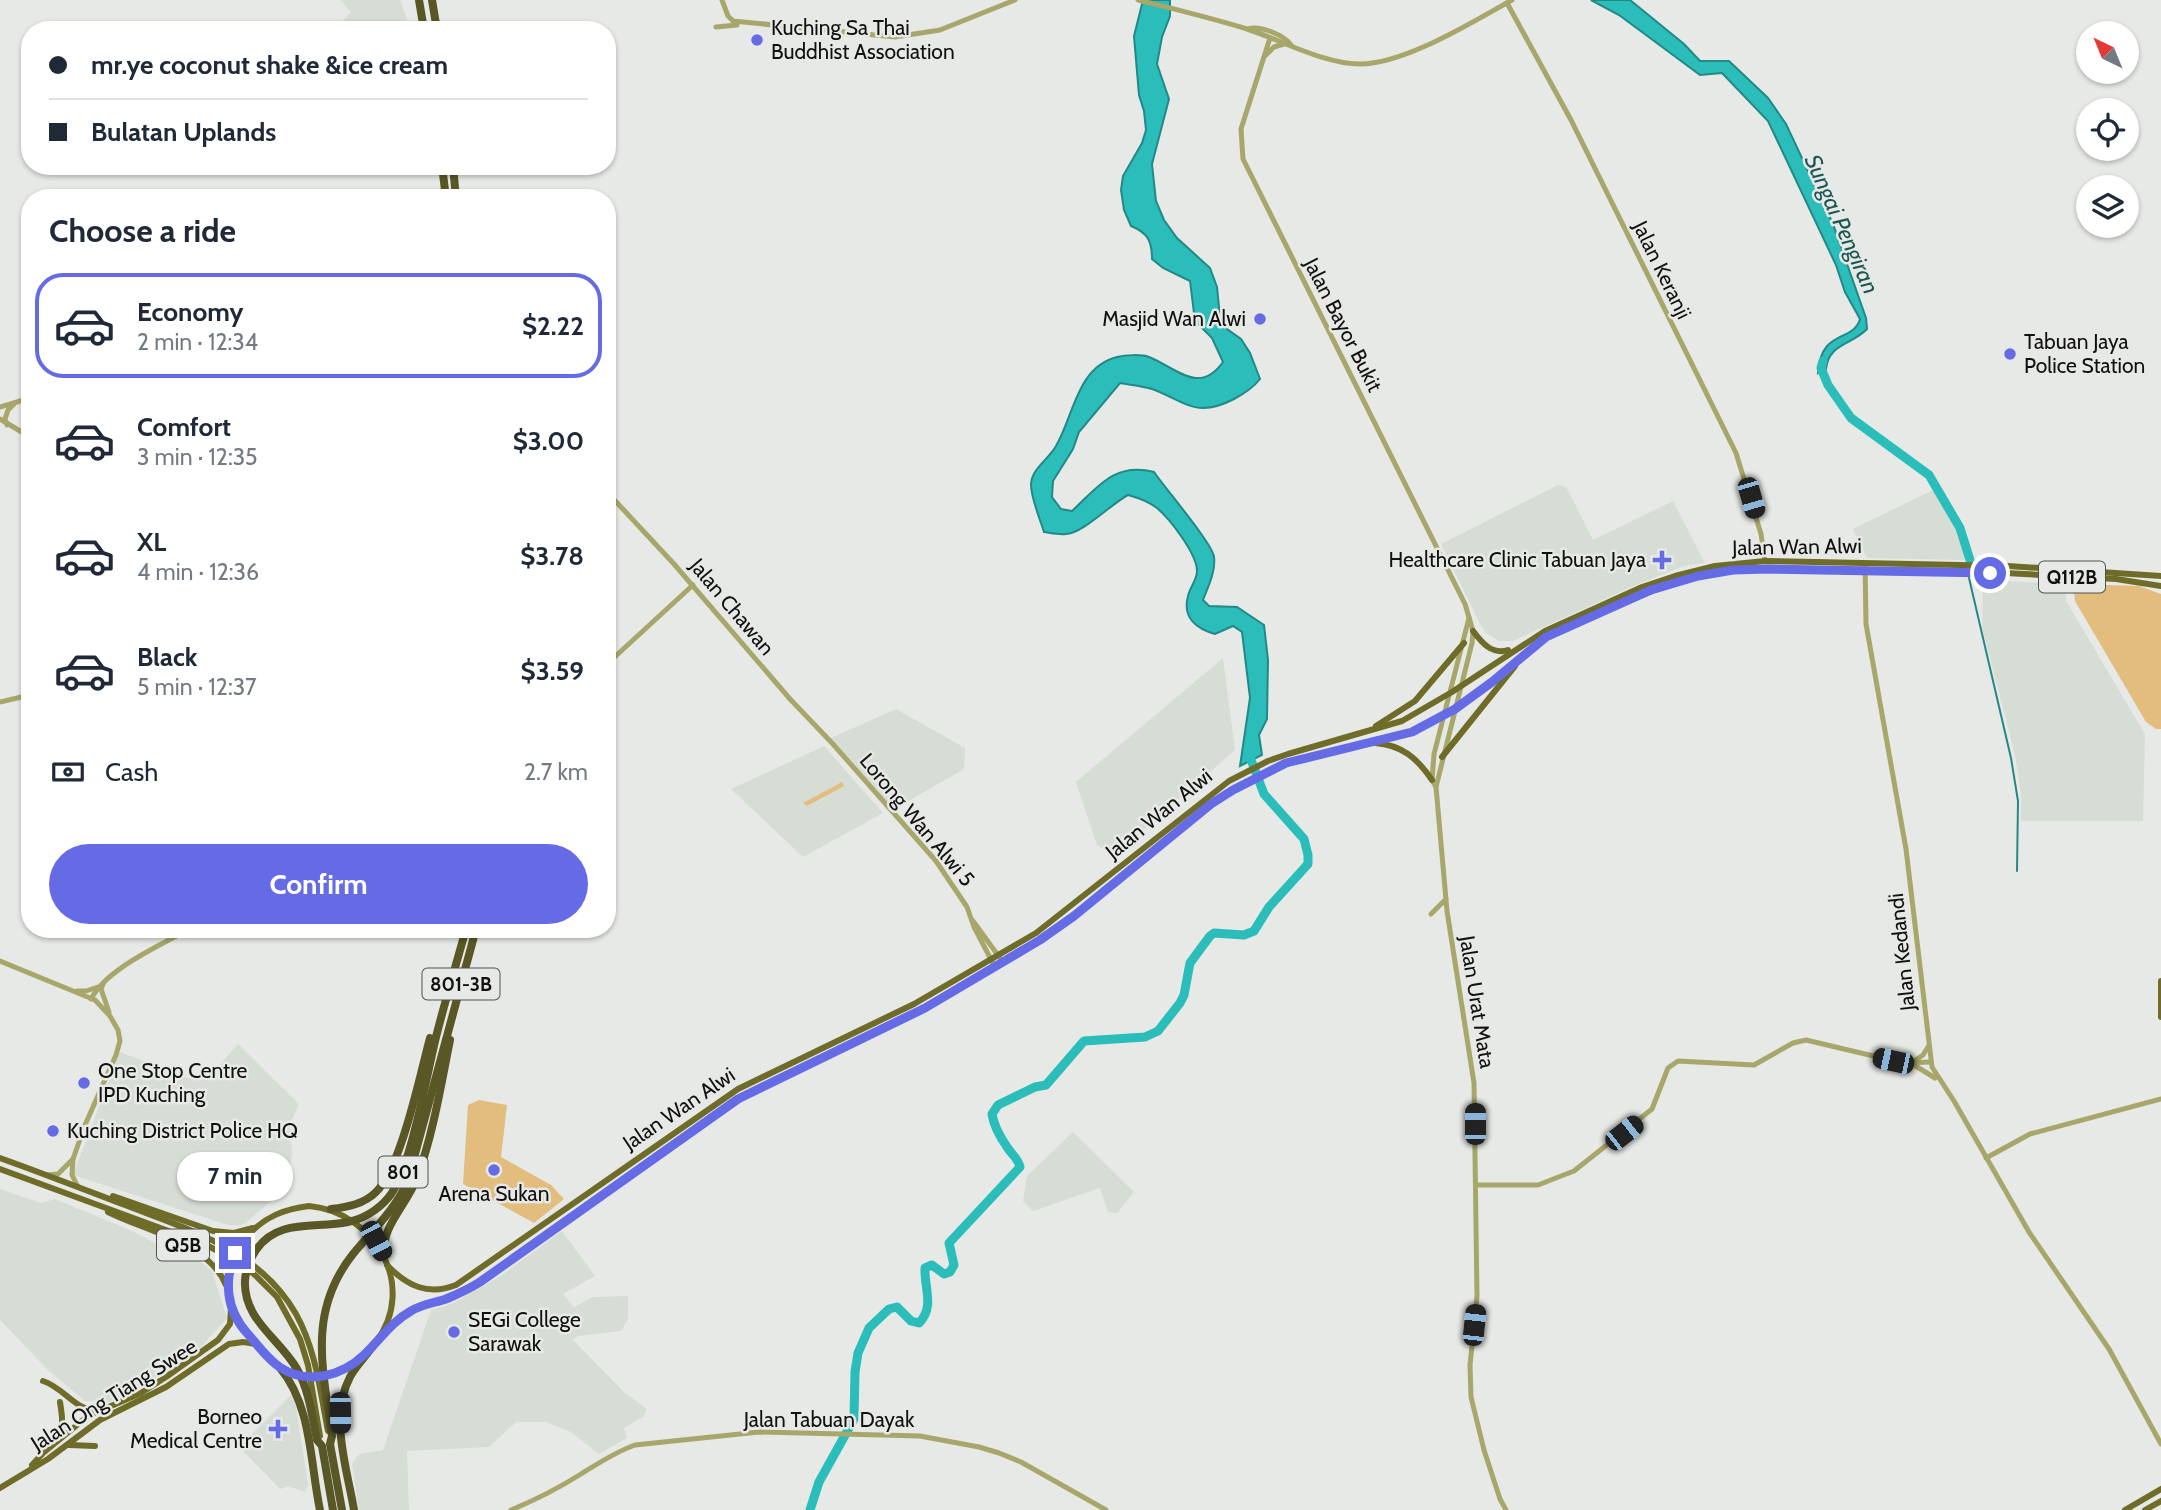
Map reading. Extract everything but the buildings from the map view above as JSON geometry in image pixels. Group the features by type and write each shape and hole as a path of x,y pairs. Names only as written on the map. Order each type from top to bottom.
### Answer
{"highway":[{"path":"417,0 423,21"},
{"path":"433,2 435,21"},
{"path":"331,1209 363,1202 377,1191 391,1172 430,1038 442,1014 463,938"},
{"name":"801-3B","path":"441,1038 451,1020 474,938"},
{"path":"441,1038 442,1014"},
{"path":"385,1261 386,1231 418,1176 450,1041 451,1020"},
{"name":"801","path":"441,1038 413,1166 404,1189 386,1216 346,1264 330,1292 320,1343 332,1437 326,1445 317,1440 305,1387 297,1368 253,1315 245,1277 248,1264 263,1241 287,1227 351,1221 372,1213 391,1196 404,1169 441,1038"},
{"path":"354,1510 340,1432 340,1413 343,1393 351,1375 373,1346"},
{"path":"280,1368 292,1383 300,1405 320,1510"},
{"path":"326,1445 333,1510"},
{"path":"326,1445 342,1510"}],"main road":[{"name":"Jalan Wan Alwi","path":"385,1261 405,1282 422,1289 438,1290 456,1285 730,1094 914,1003 1036,933 1205,797 1229,781 1268,761 1402,720 1562,622 1656,582 1715,566 1765,561 1865,567"},
{"name":"Jalan Wan Alwi","path":"381,1335 409,1311 456,1295 480,1282 738,1099 883,1030 1003,962 1074,916 1211,804 1233,790 1286,763 1412,732 1455,709 1518,662 1546,637 1651,590 1698,576 1749,569 1865,567 2160,575"},
{"name":"Jalan Wan Alwi","path":"1970,569 2116,579 2159,587"},
{"path":"1473,631 1485,645 1497,651 1505,651 1528,641"},
{"path":"1368,730 1415,701 1464,643"},
{"path":"1442,757 1518,662"},
{"path":"1368,743 1387,744 1408,752 1416,758 1432,780"},
{"path":"2161,981 2161,1017"},
{"path":"0,1158 223,1245 259,1268 273,1281 307,1336 315,1364 326,1445"},
{"name":"Q5B","path":"0,1169 221,1251 238,1261 277,1297 296,1327 305,1351 326,1445"},
{"path":"94,1193 111,1196 213,1231 234,1233 256,1227"},
{"name":"Q5B","path":"91,1202 122,1219 203,1254 218,1269 228,1290"},
{"path":"309,1206 331,1209 354,1221 376,1241 385,1261 392,1289 391,1306 381,1335 353,1365 327,1376 312,1377 280,1368 244,1330 230,1304 228,1275 235,1253 267,1218 309,1206"},
{"name":"Jalan Ong Tiang Swee","path":"29,1469 77,1424 98,1410 149,1388 218,1340 230,1324 230,1304"},
{"name":"Jalan Ong Tiang Swee","path":"0,1488 48,1459 100,1420 166,1387 229,1344 257,1344"},
{"path":"43,1381 60,1390 81,1407 98,1410"},
{"path":"43,1453 61,1432 63,1423 60,1402"},
{"path":"66,1445 95,1446"},
{"path":"2125,1510 2161,1489"},
{"path":"2145,1510 2161,1501"}],"street":[{"path":"722,0 730,19 743,23 895,37 940,30 1015,0"},
{"path":"1138,0 1250,30 1333,60 1360,64 1399,56 1421,47 1510,1"},
{"name":"Jalan Keranji","path":"1510,1 1736,453 1761,534 1765,561"},
{"path":"716,27 743,23"},
{"path":"1250,30 1254,27 1260,29 1287,39 1289,44"},
{"path":"1250,30 1263,40 1264,56"},
{"name":"Jalan Bayor Bukit","path":"1270,38 1241,129 1244,159 1465,604 1473,631"},
{"path":"1264,56 1275,47 1289,44"},
{"path":"0,407 21,401"},
{"path":"8,425 6,415 14,404"},
{"path":"0,419 21,432"},
{"name":"Jalan Chawan","path":"616,502 832,743"},
{"name":"Jalan Kedandi","path":"1865,567 1866,624 1906,849 1930,1062 2029,1232 2109,1349 2161,1444"},
{"path":"616,656 693,585"},
{"path":"1436,787 1432,780 1434,754 1469,618"},
{"path":"1436,787 1473,631"},
{"path":"0,702 21,697"},
{"name":"Lorong Wan Alwi 5","path":"832,743 936,861 967,906 995,967"},
{"name":"Jalan Urat Mata","path":"1436,787 1446,899 1474,1083 1477,1296 1470,1365 1471,1396 1484,1450 1506,1510"},
{"path":"1431,914 1446,899"},
{"name":"Lorong Wan Alwi 5","path":"973,921 1003,962"},
{"path":"67,989 86,991 102,984 144,954 173,938"},
{"path":"0,961 91,999 110,1016"},
{"path":"91,999 102,984"},
{"path":"78,1187 72,1175 73,1159 118,1046 118,1030 110,1016 101,989 102,984"},
{"path":"1476,1185 1538,1185 1574,1171 1652,1109 1668,1068 1674,1062 1682,1060 1735,1066 1754,1065 1793,1043 1806,1040 1910,1064 1938,1079"},
{"path":"1910,1064 1916,1061 1928,1046"},
{"path":"1910,1064 1930,1062"},
{"path":"1986,1158 2031,1135 2161,1099"},
{"path":"47,1175 58,1174 73,1159"},
{"name":"Jalan Tabuan Dayak","path":"511,1510 533,1501 620,1450 635,1445 759,1432 852,1436 906,1434 979,1447 1021,1462 1106,1510"}],"shaded area":[{"path":"341,0 400,0 408,21 342,21 351,12"},
{"path":"1558,485 1566,487 1593,540 1673,501 1705,563 1684,566 1631,587 1513,641 1499,641 1485,632 1479,622 1441,544"},
{"path":"1935,489 1956,528 1965,560 1867,558 1853,529"},
{"path":"1983,580 2066,584 2066,601 2145,734 2143,821 2021,821 2021,794 2015,755 1982,627"},
{"path":"2073,584 2139,586 2161,594 2161,729 2156,729 2146,722 2075,601"},
{"path":"1223,658 1235,750 1127,844 1116,851 1106,851 1097,845 1076,782"},
{"path":"896,709 965,748 964,769 893,810 831,738"},
{"path":"824,746 883,813 803,857 731,789"},
{"path":"842,782 844,786 807,806 803,803"},
{"path":"238,1044 299,1104 290,1124 290,1174 283,1191 248,1221 241,1225 228,1225 73,1175 120,1052 187,1078 217,1068"},
{"name":"Arena Sukan","path":"479,1100 507,1105 501,1157 551,1185 564,1199 534,1223 463,1184 468,1105"},
{"path":"1073,1132 1134,1192 1117,1213 1108,1212 1100,1188 1033,1211 1023,1201 1027,1176"},
{"path":"0,1189 41,1203 55,1199 196,1258 212,1271 227,1318 200,1348 144,1386 110,1402 85,1401 47,1369 0,1320"},
{"path":"562,1231 595,1276 563,1294 574,1307 593,1297 628,1296 628,1319 621,1331 578,1336 573,1340 625,1393 647,1409 643,1417 624,1428 627,1438 599,1454 571,1432 546,1422 516,1422 489,1447 407,1451 409,1510 359,1510 352,1464 359,1454 383,1450 431,1310 454,1303 502,1275"},
{"name":"Borneo Medical Centre","path":"291,1395 295,1401 308,1484 305,1492 288,1486 280,1489 239,1447"}],"water":[{"path":"1143,0 1170,0 1170,16 1162,37 1157,64 1169,99 1152,164 1156,201 1164,220 1177,238 1210,268 1217,287 1220,317 1227,329 1241,339 1250,353 1260,379 1234,399 1203,408 1190,406 1152,389 1120,383 1079,432 1073,449 1053,481 1052,497 1061,509 1072,511 1099,485 1117,474 1128,470 1154,472 1206,540 1214,557 1214,568 1203,600 1209,606 1237,607 1264,625 1268,660 1267,719 1259,735 1262,755 1240,766 1250,698 1242,632 1233,626 1215,634 1192,621 1187,604 1196,577 1196,564 1188,546 1175,528 1154,506 1128,495 1073,533 1044,532 1031,490 1034,474 1056,446 1085,381 1104,362 1120,356 1146,356 1196,378 1214,372 1223,362 1212,338 1195,321 1190,281 1163,268 1152,259 1148,238 1131,226 1124,210 1121,190 1123,176 1142,143 1146,130 1139,95 1134,36"},
{"path":"1591,0 1630,0 1684,44 1700,61 1729,61 1768,98 1786,124 1833,224 1866,318 1867,329 1836,349 1828,360 1826,369 1818,373 1825,349 1831,342 1851,331 1860,319 1845,292 1836,265 1768,121 1722,73 1700,75 1619,15"}],"waterway":[{"name":"Sungai Pengiran","path":"1823,361 1821,368 1828,385 1851,418 1929,475 1960,528 1970,560"},
{"path":"1969,578 2011,758 2018,801 2017,871"},
{"path":"810,1510 819,1482 854,1419 858,1353 869,1328 889,1309 897,1307 911,1321 919,1323 928,1304 925,1268 932,1265 944,1274 950,1272 954,1265 949,1243 1020,1167 994,1123 992,1114 998,1105 1035,1087 1046,1085 1084,1041 1145,1037 1158,1031 1180,1003 1190,963 1210,936 1214,933 1244,935 1254,931 1269,907 1308,864 1304,839 1264,794 1248,752"}],"place":[{"name":"Kuching Sa Thai Buddhist Association","path":"757,40"},
{"name":"Masjid Wan Alwi","path":"1260,319"},
{"name":"Tabuan Jaya Police Station","path":"2010,354"},
{"name":"Healthcare Clinic Tabuan Jaya","path":"1662,560"},
{"name":"One Stop Centre IPD Kuching","path":"84,1083"},
{"name":"Kuching District Police HQ","path":"53,1131"},
{"name":"Arena Sukan","path":"494,1170"},
{"name":"SEGi College Sarawak","path":"454,1332"},
{"name":"Borneo Medical Centre","path":"278,1429"}],"route":[{"path":"235,1253 228,1275 228,1290 230,1304 244,1330 280,1368 312,1377 340,1372 353,1365 381,1335 409,1311 456,1295 480,1282 738,1099 925,1008 1040,940 1074,916 1211,804 1267,771 1286,763 1412,732 1455,709 1518,662 1546,637 1651,590 1698,576 1733,570 1768,569 1990,573"}]}
